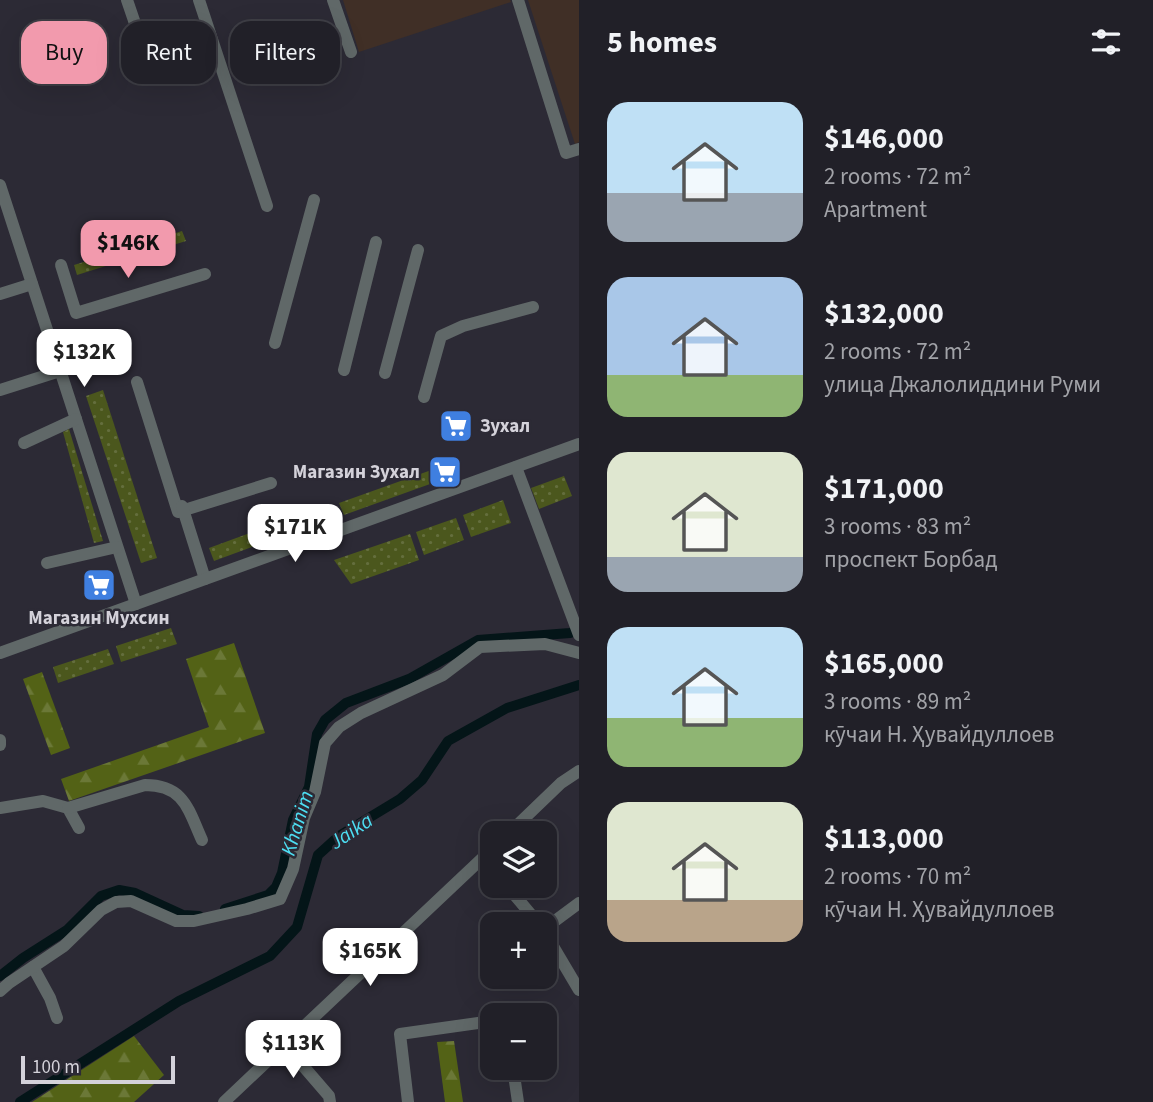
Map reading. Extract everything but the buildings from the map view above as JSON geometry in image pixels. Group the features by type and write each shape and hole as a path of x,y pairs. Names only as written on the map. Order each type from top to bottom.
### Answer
{"street":[{"path":"127,0 134,21"},
{"path":"199,0 267,206"},
{"path":"333,0 351,52"},
{"path":"518,0 566,153 579,149"},
{"path":"0,185 3,204 32,284 136,604"},
{"path":"275,343 314,200"},
{"path":"345,370 376,242"},
{"path":"385,373 418,250"},
{"path":"61,265 76,313 205,274"},
{"path":"0,294 32,284"},
{"path":"424,397 441,337 463,326 533,307"},
{"path":"0,390 60,371"},
{"path":"140,383 205,579"},
{"path":"24,443 76,419"},
{"path":"0,653 579,444"},
{"path":"516,467 579,635"},
{"path":"183,511 271,484"},
{"path":"47,563 117,547"},
{"path":"0,991 64,946 101,910 116,902 131,901 176,921 194,921 247,909 280,898 293,869 303,818 315,792 325,743 339,727 361,713 443,675 480,647 545,643 579,653"},
{"path":"521,821 561,783 579,771"},
{"path":"0,808 43,801 68,808 145,785 156,785 170,788 184,800 202,840"},
{"path":"68,808 79,828"},
{"path":"224,1102 480,866"},
{"path":"517,898 529,912"},
{"path":"557,920 579,903"},
{"path":"557,952 579,990"},
{"path":"33,967 50,998 57,1018"},
{"path":"408,1102 400,1034 480,1023"},
{"path":"285,1045 329,1096 330,1102"},
{"path":"515,1080 518,1102"}],"shaded area":[{"path":"343,0 510,0 511,2 359,52"},
{"path":"528,0 579,0 579,142 575,144"}],"green space":[{"path":"182,231 186,241 77,275 74,265"},
{"path":"103,390 157,558 141,563 86,396"},
{"path":"69,429 103,541 94,543 63,432"},
{"path":"451,463 455,475 344,515 339,503"},
{"path":"564,476 572,496 539,509 531,488"},
{"path":"503,500 511,523 471,537 463,515"},
{"path":"310,511 315,524 214,561 209,548"},
{"path":"456,518 464,540 424,555 416,532"},
{"path":"410,534 419,560 351,584 334,560"},
{"path":"171,628 177,644 121,662 116,646"},
{"path":"234,643 265,733 69,801 61,779 209,727 186,659"},
{"path":"108,649 114,664 58,683 53,667"},
{"path":"42,672 70,748 51,755 23,679"},
{"path":"134,1036 164,1075 134,1102 32,1102"},
{"path":"454,1041 463,1102 445,1102 437,1042"}],"waterway":[{"name":"Khanim","path":"225,909 268,895 276,887 282,873 293,820 309,787 317,734 325,720 346,703 409,679 478,640 579,630"},
{"name":"Jaika","path":"20,1102 179,1001 270,956 297,927 318,855 339,836 400,799 422,780 448,741 507,708 579,685"},
{"name":"Khanim","path":"0,976 67,930 101,896 119,890 135,893 183,915 199,916"}],"place":[{"name":"Зухал","path":"456,426"},
{"name":"Магазин Зухал","path":"445,472"},
{"name":"Магазин Мухсин","path":"99,585"}]}
